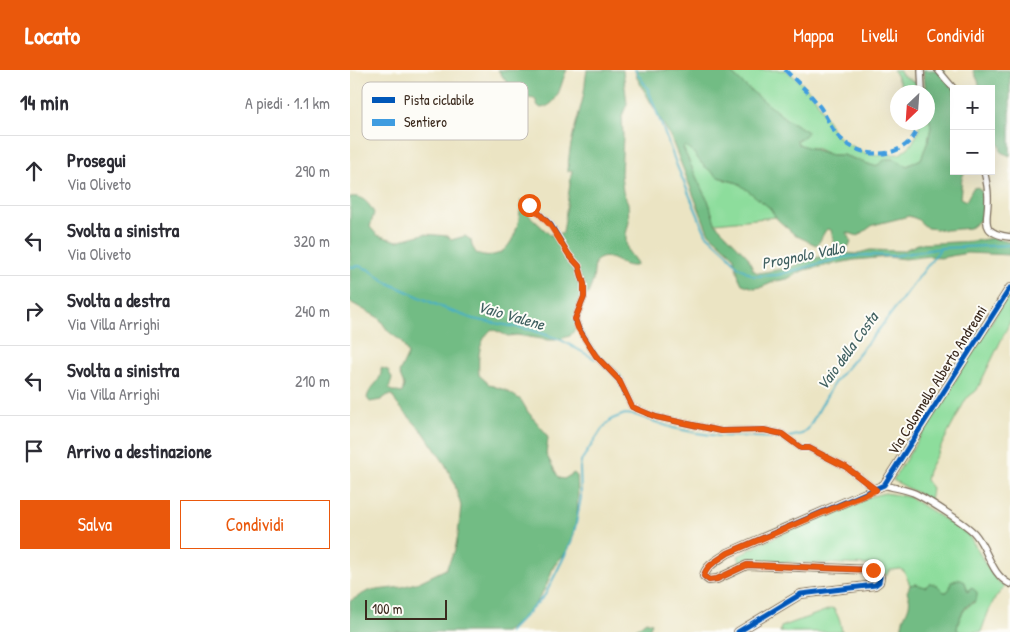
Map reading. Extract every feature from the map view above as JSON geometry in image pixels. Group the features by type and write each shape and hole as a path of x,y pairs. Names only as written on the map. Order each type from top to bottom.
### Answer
{"street":[{"path":"921,70 922,85"},
{"path":"938,70 951,85"},
{"path":"985,175 988,196 986,215 988,225 992,233 1010,237"},
{"path":"529,205 550,225 569,255 579,266 584,284 584,297 575,319 578,328 596,356 619,380 632,407 656,417 721,431 764,430 782,434 801,448 809,448 846,467 876,490"},
{"name":"Via Colonnello Alberto Andreani","path":"884,486 1010,288"},
{"path":"738,632 801,594 875,586 879,582 878,572 873,570 747,565 717,579 709,580 704,576 709,566 728,553 884,486 914,494 969,527 1000,577 1010,584"}],"green space":[{"path":"498,70 567,70 556,98 552,103 541,108 535,99 528,98 528,82 507,82"},
{"path":"587,70 623,70 627,104 622,116 621,174 623,192 628,203 629,222 626,242 628,251 637,263 635,266 630,266 605,257 595,262 593,281 588,294 581,303 576,328 570,336 548,340 517,335 508,336 492,329 481,344 479,362 479,375 490,385 505,390 521,400 528,412 544,431 548,438 546,454 559,478 564,479 574,473 577,476 577,513 572,541 566,553 554,566 547,584 534,605 524,617 505,632 350,632 350,601 368,591 402,587 419,582 446,569 455,550 461,506 454,482 445,464 424,433 397,404 392,395 370,402 367,398 370,390 380,377 381,368 388,370 392,378 389,389 402,393 404,385 399,373 408,354 401,341 388,331 379,318 350,302 350,197 358,197 365,200 370,206 374,213 370,227 377,235 397,241 424,234 448,236 451,240 465,236 471,240 476,253 488,256 498,254 505,249 516,232 521,200 529,215 550,235 563,233 572,170 568,172 569,154 583,98"},
{"path":"635,70 728,70 786,119 807,131 803,138 797,140 798,144 831,155 843,155 874,166 886,159 894,159 907,166 921,159 930,130 935,130 935,85 925,85 923,70 945,70 944,74 954,85 950,85 950,175 963,175 960,198 966,201 973,188 978,187 984,195 986,208 980,220 970,228 947,230 927,228 917,219 909,216 873,225 858,236 846,232 851,242 849,246 844,248 834,243 831,230 827,229 816,245 795,235 777,219 770,208 738,183 718,177 703,165 692,151 685,146 683,148 708,200 715,223 748,257 753,270 758,273 788,268 814,258 846,253 855,254 870,250 902,251 918,244 993,238 1010,242 1010,255 967,253 940,258 930,256 905,259 888,257 854,260 804,270 787,279 762,287 754,288 742,284 731,253 708,232 671,138 637,78"},
{"path":"728,70 786,70 805,86 816,99 834,133 844,142 865,153 880,155 900,154 911,145 919,130 930,130 928,141 921,159 907,166 894,159 886,159 874,166 843,155 831,155 815,148 804,147 796,142 801,139 802,128 786,119"},
{"path":"893,70 899,70 902,75 920,85 901,85"},
{"path":"973,70 1010,70 1010,156 1001,152 995,137 995,85 979,85"},
{"path":"685,146 692,151 703,165 725,180 738,183 770,208 776,217 715,223 708,200 683,148"},
{"path":"1010,292 1010,322 977,390 966,399 928,471 926,480 932,488 930,500 893,480"},
{"path":"885,493 909,497 967,534 993,576 1005,587 993,602 981,632 959,632 957,629 963,613 975,602 967,590 965,582 944,592 937,585 925,587 915,584 910,585 904,571 900,569 890,570 886,576 881,568 872,565 785,562 741,564 738,556 769,540 854,503"},
{"path":"959,579 965,582 968,592 971,587 977,592 977,595 976,600 966,607 961,614 957,629 959,632 900,632 909,606 907,592 910,585 915,584 925,587 930,583 937,585 944,592 947,592 951,582"},
{"path":"833,608 839,619 842,632 780,632 781,627"},
{"path":"646,621 652,623 648,632 632,632"}],"waterway":[{"name":"Prognolo Vallo","path":"635,70 648,89 677,166 706,234 727,253 737,266 754,276 777,275 844,257 867,255 893,256 941,248 1010,245"},
{"name":"Vaio della Costa","path":"789,437 802,434 808,429 834,383 880,328 941,248"},
{"name":"Vaio Valene","path":"350,267 359,266 370,270 386,282 473,319 532,330 561,340 595,359"},
{"name":"Vaio Valene","path":"605,362 619,374 623,382"},
{"path":"509,632 545,595 571,543 581,497 581,461 602,429 612,419 625,414 635,415 673,428 697,433 718,436 785,438"}],"marked path":[{"path":"785,70 816,101 832,128 841,139 851,146 862,151 886,153 897,150 907,144 917,130"}],"cycle path":[{"path":"529,205 551,225 569,255 579,266 584,284 584,297 575,319 578,327 596,356 619,380 632,407 656,417 721,431 764,430 782,434 801,448 809,448 846,467 876,490"},
{"path":"738,632 801,594 875,585 879,582 878,572 873,570 747,565 717,579 709,580 704,576 710,565 728,553 884,485 1010,288"}],"route":[{"path":"529,205 550,225 569,255 579,266 584,284 584,297 575,319 578,328 596,356 619,380 632,407 656,417 721,431 764,430 782,434 801,448 809,448 822,453 846,467 876,490 728,553 709,566 704,576 709,580 717,579 747,565 873,570"}]}
